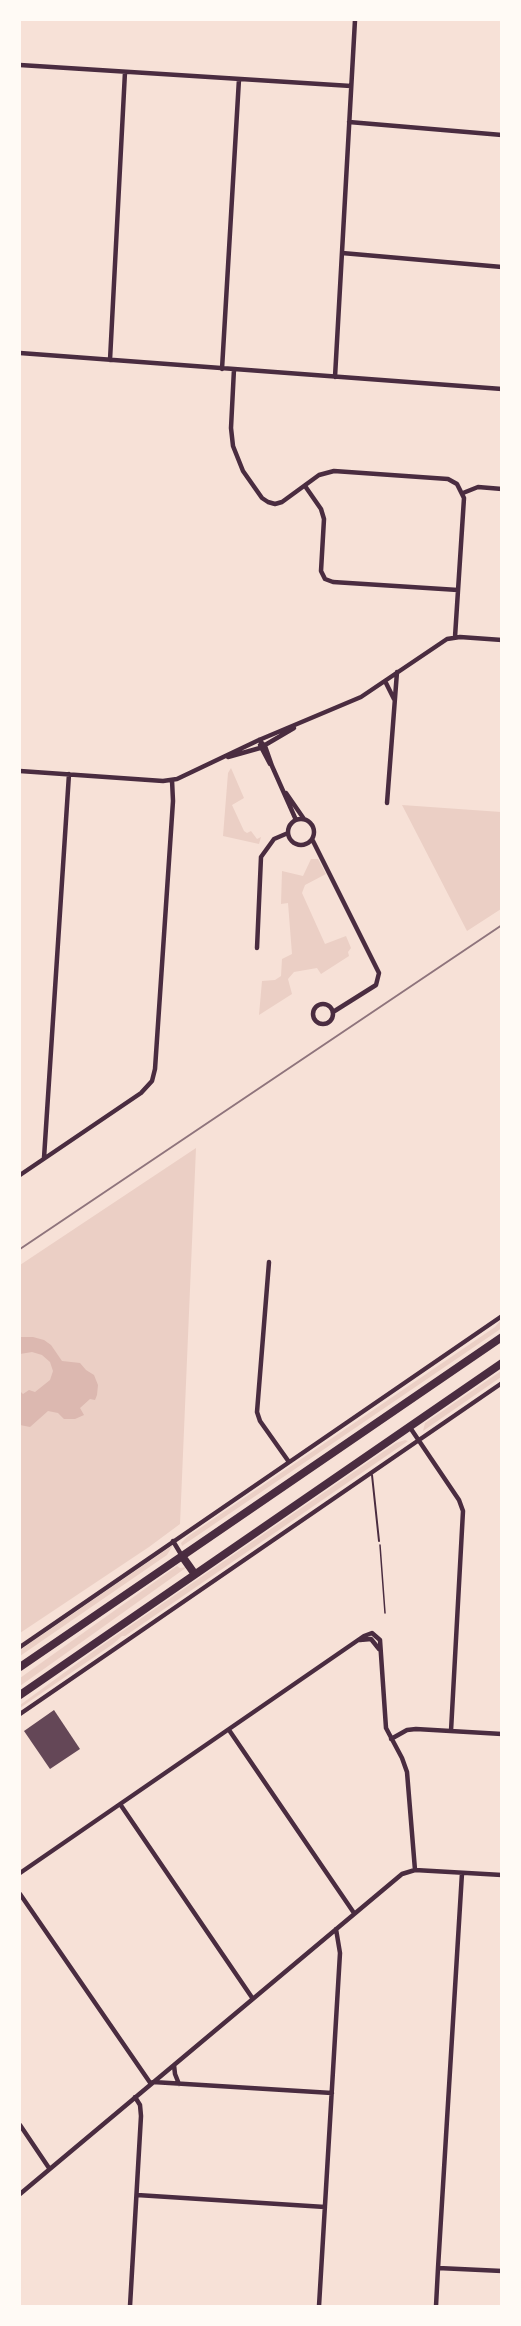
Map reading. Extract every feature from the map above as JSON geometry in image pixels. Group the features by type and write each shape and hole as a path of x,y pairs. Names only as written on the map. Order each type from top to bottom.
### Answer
{"highway":[{"path":"20,1667 501,1337"},
{"path":"20,1695 501,1363"},
{"path":"182,1556 194,1573"}],"street":[{"path":"335,377 355,20"},
{"path":"20,65 351,86"},
{"path":"110,360 125,72"},
{"path":"222,369 239,79"},
{"path":"350,122 501,135"},
{"path":"342,253 501,267"},
{"path":"20,353 501,389"},
{"path":"234,369 231,428 233,446 243,471 262,498 275,504 282,502 319,475 334,471 448,479 457,484 463,493 455,637"},
{"path":"305,486 321,509 324,519 321,571 326,579 333,582 458,590"},
{"path":"463,493 478,487 501,489"},
{"path":"20,771 172,780 361,697 441,642 455,637 501,640"},
{"path":"387,803 397,672"},
{"path":"386,681 394,702"},
{"path":"222,759 263,747 298,725"},
{"path":"259,740 296,820"},
{"path":"44,1158 69,774"},
{"path":"20,1175 141,1093 150,1085 154,1076 173,801 172,780"},
{"path":"280,786 313,828 312,839 379,973 376,985 333,1012 331,1020 325,1024 316,1021 313,1015 315,1008 320,1004 329,1006 333,1012"},
{"path":"304,819 296,820 290,825 288,833 290,840 299,845 307,844 312,839"},
{"path":"257,948 261,857 274,839 288,833"},
{"path":"269,1262 257,1412 260,1421 289,1462"},
{"path":"20,1647 501,1316"},
{"path":"20,1714 501,1383"},
{"path":"409,1426 459,1500 463,1511 451,1731"},
{"path":"173,1541 182,1556"},
{"path":"20,1871 370,1633 376,1639 379,1648 385,1721 407,1772 415,1870"},
{"path":"228,1730 354,1913"},
{"path":"391,1739 407,1730 501,1734"},
{"path":"120,1804 253,1999"},
{"path":"20,2194 402,1874 415,1870 501,1875"},
{"path":"436,2307 462,1873"},
{"path":"20,1889 24,1898"},
{"path":"20,1894 152,2083"},
{"path":"319,2307 340,1953 336,1929"},
{"path":"174,2065 179,2084"},
{"path":"152,2083 332,2093"},
{"path":"130,2307 141,2116 140,2104 135,2097"},
{"path":"20,2125 49,2168"},
{"path":"137,2195 325,2207"},
{"path":"438,2268 501,2271"}],"lane":[{"path":"371,1472 379,1541"}],"path":[{"path":"379,1541 385,1613"}],"shaded area":[{"path":"231,768 244,798 232,805 244,831 247,833 251,831 257,839 261,837 259,844 223,836 228,773"},
{"path":"402,805 501,812 501,909 467,931"},
{"path":"311,859 318,859 326,874 305,885 302,893 325,944 346,936 351,948 348,952 349,956 321,974 317,968 294,972 288,979 292,994 259,1015 262,981 275,980 281,976 282,959 292,954 288,903 281,904 282,871 303,876"},
{"path":"196,1148 180,1524 20,1633 20,1265"},
{"path":"501,1320 499,1330 182,1546 181,1543 187,1537 495,1327"},
{"path":"20,1337 44,1340 51,1345 62,1361 80,1363 94,1375 98,1385 97,1395 95,1400 90,1399 80,1408 84,1415 75,1419 64,1419 58,1413 48,1411 30,1427 20,1425 20,1391 23,1394 29,1390 35,1392 50,1380 53,1371 50,1362 42,1355 32,1352 20,1354"},
{"path":"501,1371 501,1377 423,1431 425,1423"},
{"path":"408,1441 20,1708 20,1705 98,1648 396,1443"},
{"path":"173,1545 167,1555 20,1656 20,1650"},
{"path":"177,1566 187,1567 20,1686 20,1678"}],"building":[{"path":"54,1710 80,1749 50,1769 24,1731"}],"railway":[{"path":"20,1249 502,925"}]}
